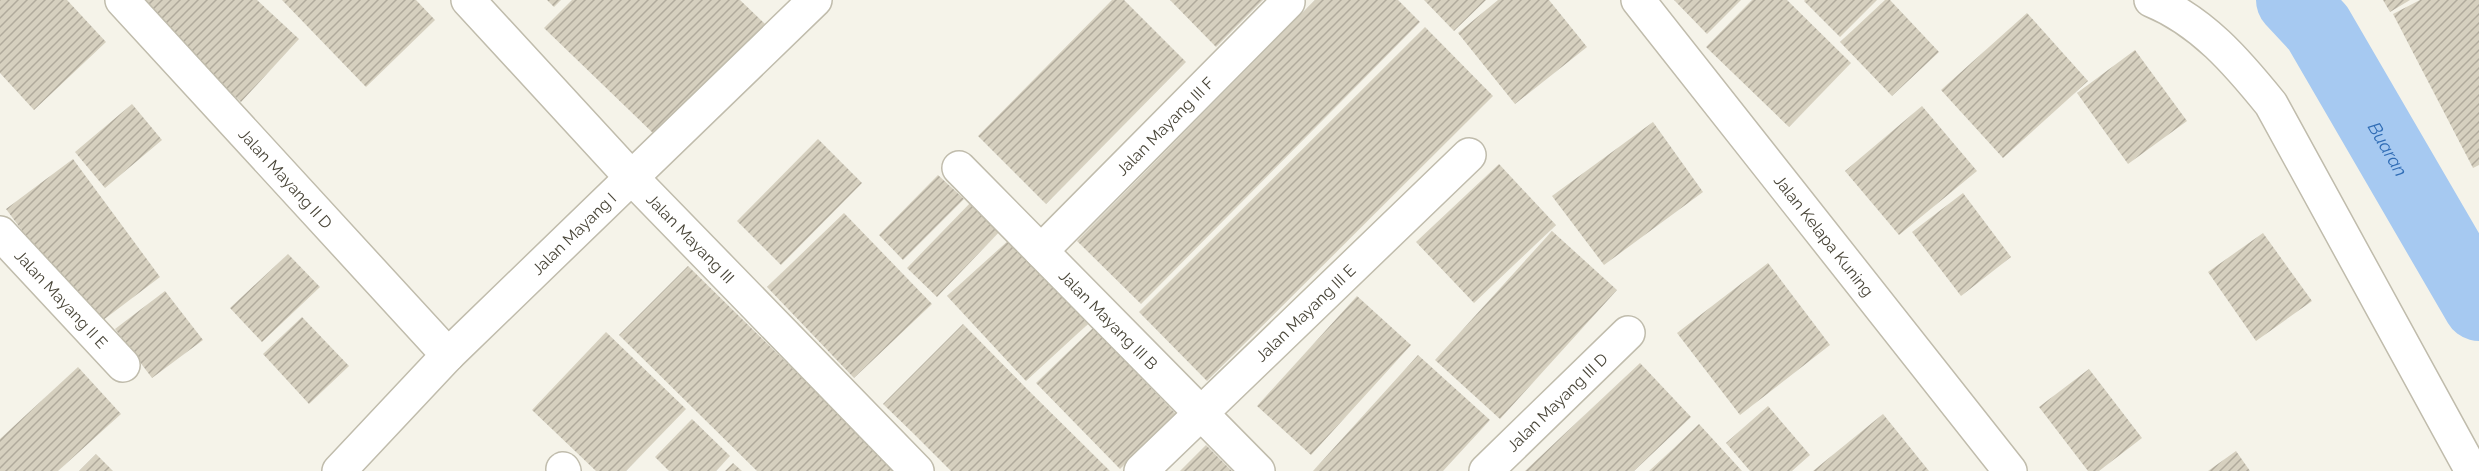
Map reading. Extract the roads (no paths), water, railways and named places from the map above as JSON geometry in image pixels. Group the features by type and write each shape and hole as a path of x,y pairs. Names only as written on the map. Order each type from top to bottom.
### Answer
{"street":[{"name":"Jalan Mayang II D","path":"122,0 448,356"},
{"name":"Jalan Mayang III","path":"468,0 631,177 917,471"},
{"name":"Jalan Mayang I","path":"339,471 448,356 815,0"},
{"name":"Jalan Kelapa Kuning","path":"1638,0 2010,471"},
{"path":"2151,0 2168,7 2204,31 2238,63 2271,104 2472,471"},
{"name":"Jalan Mayang III F","path":"1041,251 1288,2"},
{"name":"Jalan Mayang III E","path":"1141,471 1469,155"},
{"name":"Jalan Mayang III B","path":"959,168 1258,471"},
{"name":"Jalan Mayang II E","path":"0,233 123,365"},
{"name":"Jalan Mayang III D","path":"1486,471 1628,333"}],"waterway":[{"name":"Buaran","path":"2292,0 2318,28 2479,305"}]}
